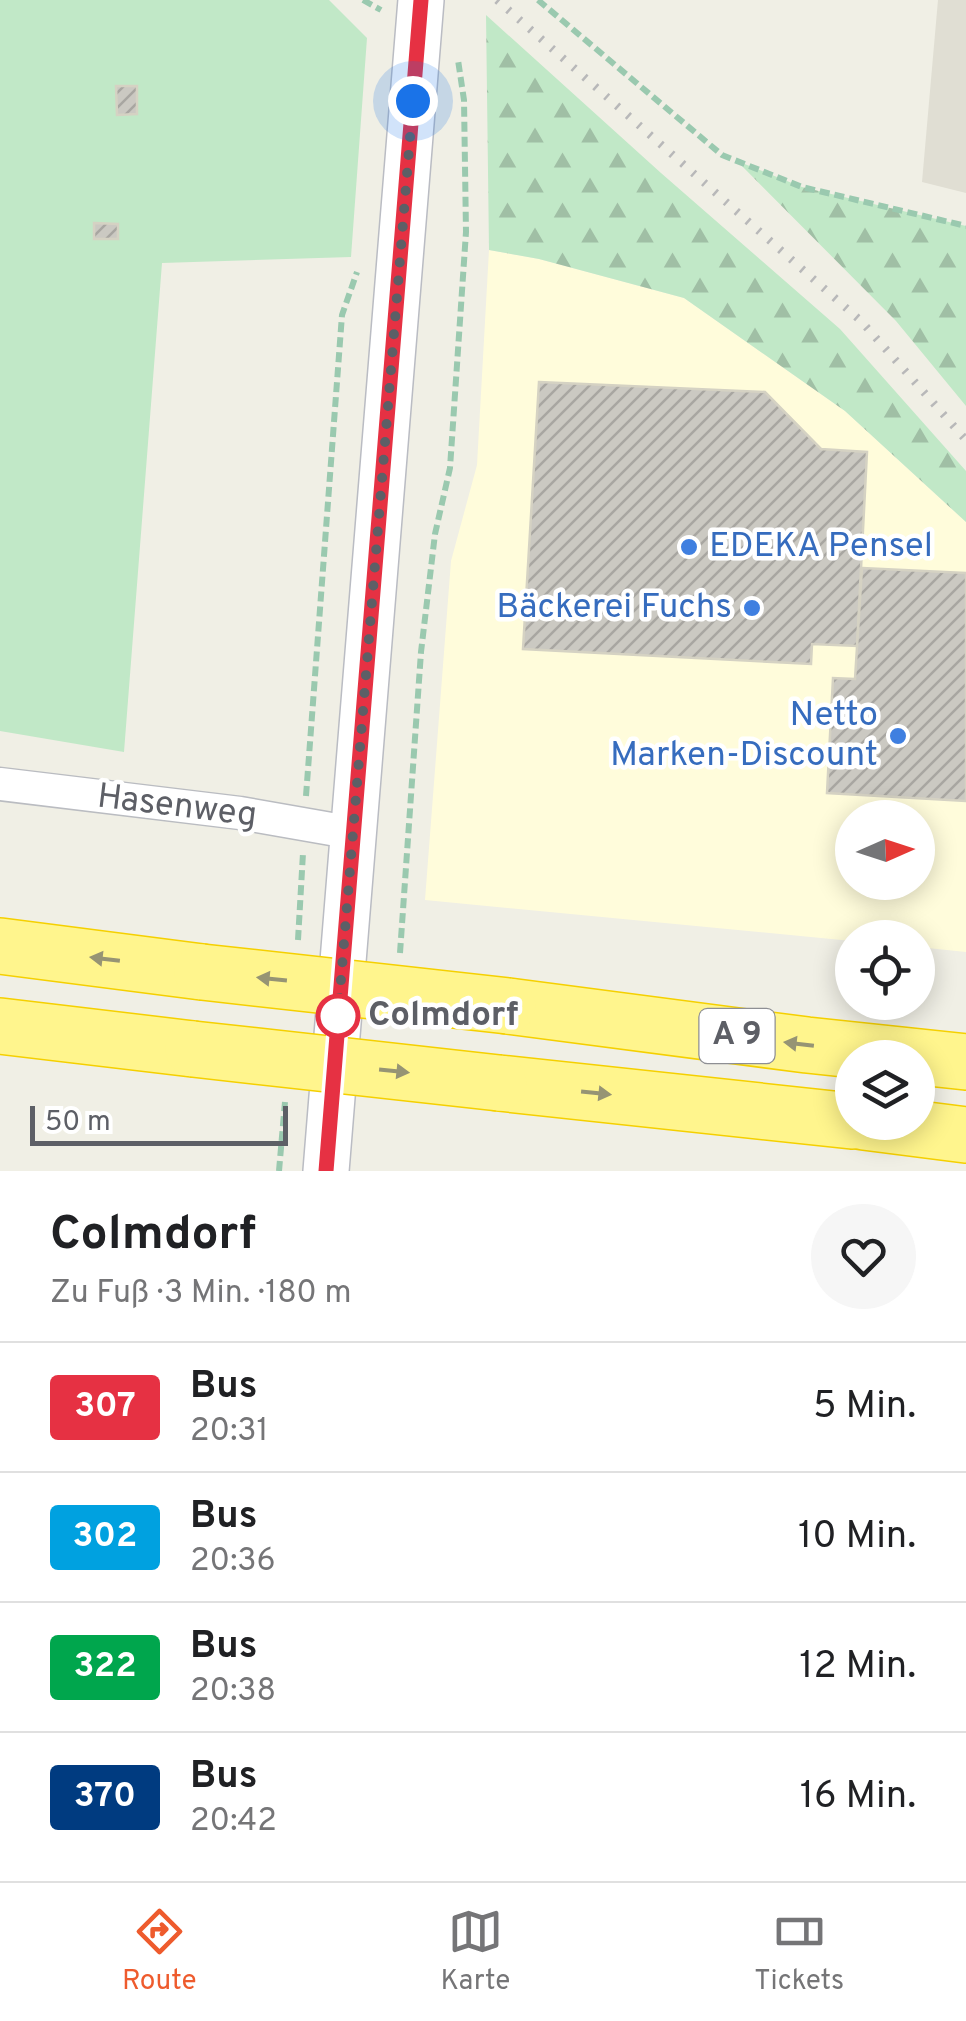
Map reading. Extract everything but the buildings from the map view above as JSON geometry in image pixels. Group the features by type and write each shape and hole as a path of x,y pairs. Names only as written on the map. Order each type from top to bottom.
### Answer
{"highway":[{"name":"A 9","path":"0,946 966,1062"},
{"name":"A 9","path":"0,1026 835,1119"},
{"path":"935,1131 966,1135"}],"main road":[{"path":"326,1171 421,0"}],"street":[{"name":"Hasenweg","path":"0,784 240,813 354,833"}],"path":[{"path":"538,0 722,155 802,188 966,226"},
{"path":"409,840 421,652 435,534 450,468 466,232 464,100 458,45"},
{"path":"307,789 342,315 361,262"}],"shaded area":[{"path":"938,0 966,0 966,193 922,182"},
{"path":"489,250 539,259 684,298 845,411 966,522 966,952 935,949 935,920 835,920 835,939 425,900 451,561 477,465"}],"green space":[{"path":"0,0 329,0 367,38 351,257 162,263 124,752 0,731"},
{"path":"486,15 840,329 966,471 966,522 845,411 684,298 539,259 489,250"},
{"path":"737,161 802,187 966,226 966,406 896,321"}],"railway":[{"path":"497,0 861,321 966,440"}],"bus line":[{"name":"307","path":"326,1171 421,0"}],"place":[{"name":"EDEKA Pensel","path":"689,547"},
{"name":"Bäckerei Fuchs","path":"752,608"},
{"name":"Netto Marken-Discount","path":"898,736"},
{"name":"Colmdorf","path":"338,1016"}],"route":[{"path":"338,1016 413,101"}]}
